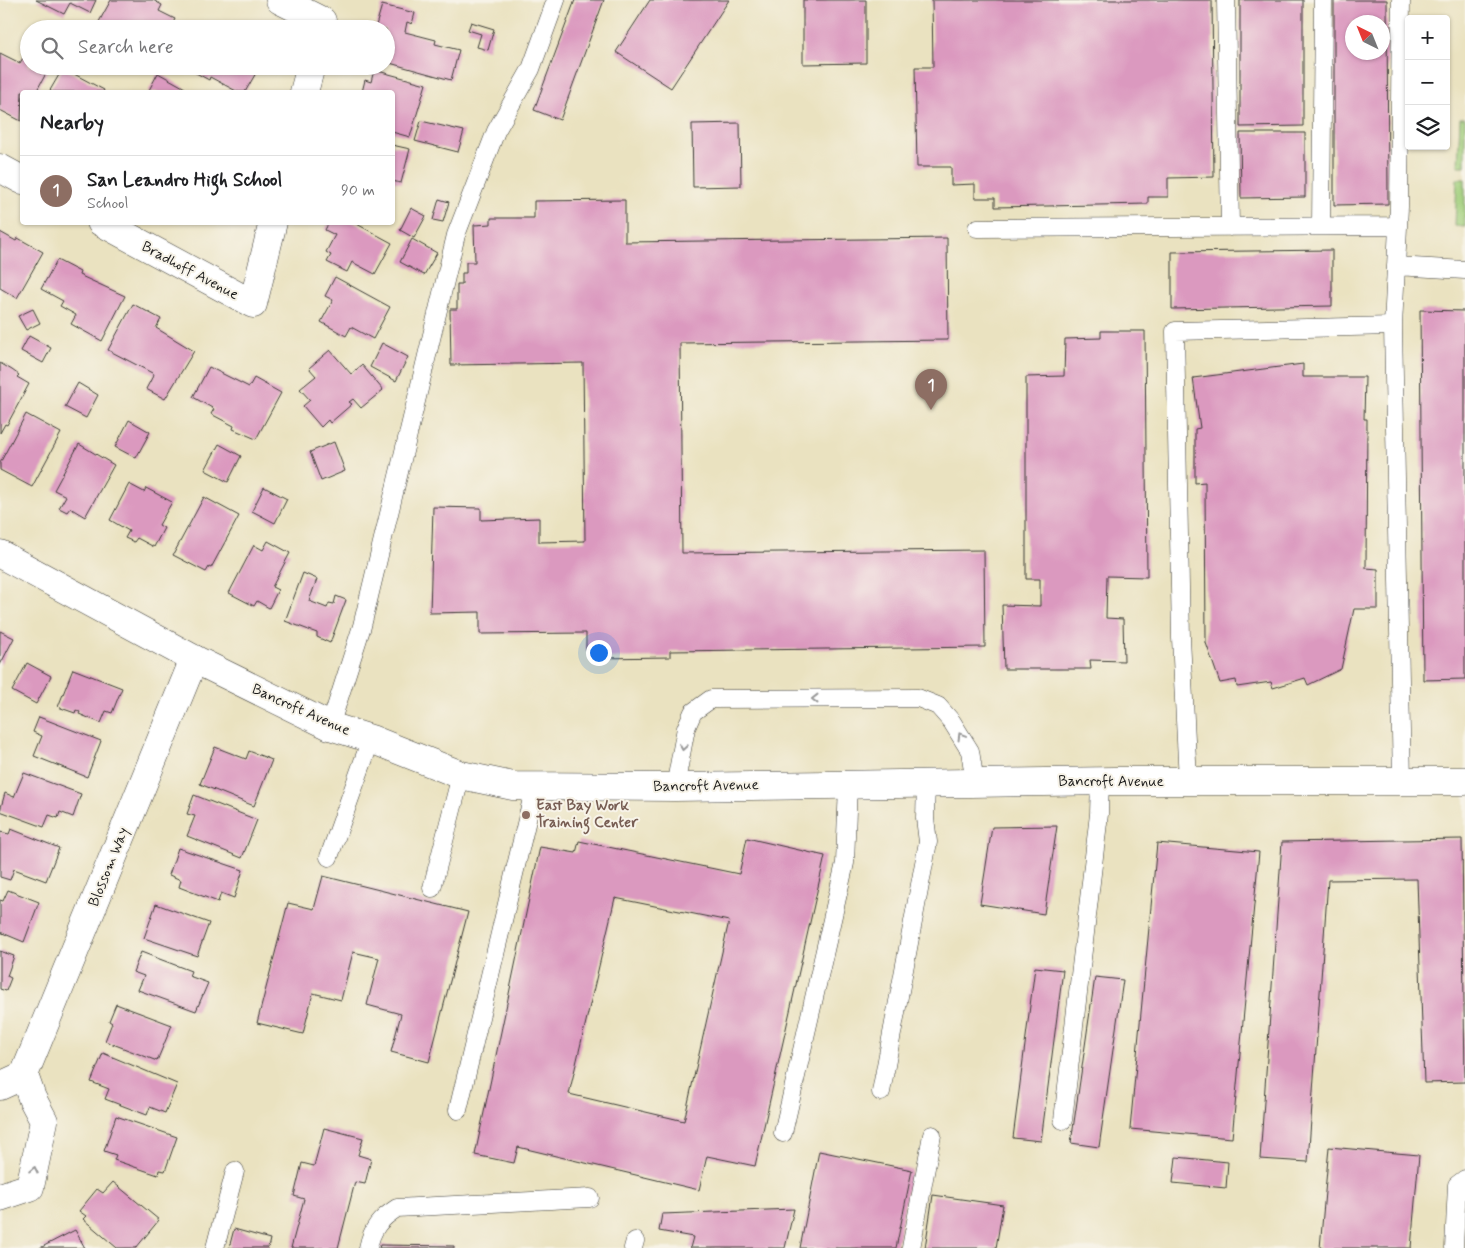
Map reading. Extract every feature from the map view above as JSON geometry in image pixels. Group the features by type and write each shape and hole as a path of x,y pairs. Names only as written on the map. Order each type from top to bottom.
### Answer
{"main road":[{"path":"280,0 323,17"},
{"path":"305,90 309,75"},
{"path":"0,168 20,179"},
{"name":"Bradhoff Avenue","path":"107,225 253,304 272,225"},
{"name":"Bancroft Avenue","path":"0,554 194,659 330,726 371,739 461,775 513,786 675,787 1100,781 1465,781"},
{"name":"Blossom Way","path":"0,1197 30,1187 44,1121 32,1098 12,1081 194,659"}],"lane":[{"path":"330,726 362,626 456,235 496,131 531,69 556,0"},
{"path":"1226,0 1230,227"},
{"path":"1321,226 1323,0"},
{"path":"1401,0 1399,207 1396,226 1393,326 1402,782"},
{"path":"977,228 1396,226"},
{"path":"1396,266 1465,270"},
{"path":"1188,781 1181,638 1175,331 1393,326"},
{"path":"675,787 686,728 693,712 711,699 918,698 938,706 952,722 970,751 975,782"},
{"path":"329,857 371,739"},
{"path":"432,888 461,775"},
{"path":"1063,1120 1099,814 1100,781"},
{"path":"881,1092 928,842 925,818 926,783"},
{"path":"783,1133 845,863 848,784"},
{"path":"458,1110 535,786"},
{"path":"911,1248 932,1135"},
{"path":"215,1248 235,1172"},
{"path":"1454,1248 1457,1185 1465,1179"},
{"path":"368,1248 371,1234 381,1218 397,1208 590,1198"}],"green space":[{"path":"1460,118 1465,118 1465,166 1458,166"},
{"path":"1457,179 1465,179 1465,227 1455,226"}],"building":[{"path":"36,0 96,0 90,13 70,3 64,14"},
{"path":"111,0 153,0 162,5 159,11 175,19 174,20 100,20"},
{"path":"575,0 604,0 560,120 534,110"},
{"path":"650,0 729,0 671,88 616,52"},
{"path":"803,0 866,0 866,63 803,64"},
{"path":"932,0 1212,0 1214,177 1168,178 1168,197 1148,197 1148,204 995,207 995,198 975,198 975,184 951,185 951,167 917,167 915,67 933,67"},
{"path":"1240,0 1303,0 1303,126 1240,127"},
{"path":"1334,0 1387,0 1387,15 1345,15 1345,60 1387,60 1388,204 1334,205"},
{"path":"382,5 415,13 412,24 407,22 405,32 436,40 435,44 459,50 451,80 395,64 395,20 378,20"},
{"path":"471,22 494,29 488,50 477,47 481,34 468,30"},
{"path":"0,53 20,63 20,75 45,75 37,90 20,90 20,120 0,110"},
{"path":"59,75 76,75 104,90 50,90"},
{"path":"157,75 162,75 185,88 184,90 149,90"},
{"path":"200,75 255,75 246,90 234,90 210,77 209,80"},
{"path":"373,75 393,75 426,84 410,137 395,133 395,90 362,90 365,80 371,82"},
{"path":"421,121 464,131 458,152 415,141"},
{"path":"740,123 741,186 693,187 692,124"},
{"path":"1240,133 1305,133 1305,197 1241,198"},
{"path":"395,146 410,149 401,183 395,182"},
{"path":"439,199 449,202 443,222 433,220"},
{"path":"625,200 625,242 947,238 948,340 680,343 682,553 984,550 985,647 670,651 670,657 599,658 599,651 586,651 586,633 480,634 480,612 430,613 433,507 481,508 481,520 539,518 539,542 585,541 583,363 451,365 450,309 457,309 457,284 462,284 462,273 466,273 466,262 475,262 474,225 491,224 491,218 534,218 534,201"},
{"path":"411,208 426,216 414,238 400,230"},
{"path":"328,225 359,225 392,243 375,274 352,262 347,272 327,262 331,255 326,252 335,235 325,230"},
{"path":"0,232 16,241 18,238 43,252 17,298 0,288"},
{"path":"412,239 437,253 424,275 400,262"},
{"path":"1332,250 1332,306 1172,309 1172,252"},
{"path":"57,260 80,272 79,275 125,296 102,341 71,324 76,315 60,306 63,301 41,289"},
{"path":"335,277 390,307 373,339 351,327 346,336 321,322 333,300 325,296"},
{"path":"133,304 161,319 156,328 194,351 165,399 146,389 154,374 108,350"},
{"path":"33,309 40,323 26,330 18,316"},
{"path":"1420,310 1465,311 1465,679 1423,680"},
{"path":"1101,331 1145,331 1147,577 1107,576 1106,618 1123,619 1124,661 1090,660 1091,669 1004,669 1002,605 1040,606 1040,579 1026,579 1026,377 1064,376 1065,339 1101,338"},
{"path":"29,336 51,348 43,363 21,351"},
{"path":"382,343 408,357 396,381 370,367"},
{"path":"330,350 351,374 362,365 383,390 361,408 353,399 349,402 352,404 330,423 328,420 321,427 303,406 310,400 300,389 316,376 309,368"},
{"path":"0,363 29,384 7,425 5,424 0,433"},
{"path":"1303,364 1303,377 1365,377 1364,419 1367,419 1366,568 1378,569 1378,609 1354,609 1341,669 1308,685 1305,678 1273,688 1271,682 1237,687 1236,680 1220,683 1206,643 1205,482 1195,483 1195,429 1200,428 1193,378"},
{"path":"209,367 249,387 254,378 281,393 256,439 233,429 234,426 211,414 214,409 193,397"},
{"path":"78,383 98,395 86,418 65,407"},
{"path":"26,414 61,433 32,487 0,470 0,463"},
{"path":"129,420 150,432 136,458 115,447"},
{"path":"334,442 345,471 321,481 310,452"},
{"path":"79,444 114,465 85,517 70,508 67,512 59,508 66,496 54,490"},
{"path":"219,444 241,456 228,482 205,470"},
{"path":"129,484 144,492 146,488 172,502 159,525 164,528 154,547 137,538 134,542 125,538 129,531 110,520"},
{"path":"264,487 287,499 275,523 252,511"},
{"path":"204,497 239,516 211,568 209,567 206,572 173,555"},
{"path":"268,541 290,553 272,587 278,590 269,608 257,601 254,606 229,593 254,545 263,550"},
{"path":"303,573 317,579 309,601 327,608 329,603 334,604 336,596 346,600 330,643 317,637 317,633 285,621"},
{"path":"0,631 14,638 0,665"},
{"path":"27,663 51,676 36,704 12,691"},
{"path":"73,669 122,688 112,713 106,711 101,723 79,714 80,712 76,710 75,713 58,707"},
{"path":"39,717 101,741 87,777 34,756 42,736 33,732"},
{"path":"215,747 246,759 249,751 272,760 254,806 200,784"},
{"path":"24,773 81,794 73,817 60,812 58,818 49,815 44,827 0,811 5,793 14,797"},
{"path":"194,795 257,820 242,858 187,836 195,816 187,814"},
{"path":"1057,826 1044,914 980,904 992,827"},
{"path":"11,829 59,848 46,881 14,869 10,880 0,877 0,832 9,834"},
{"path":"747,838 825,856 755,1166 707,1156 699,1190 518,1147 514,1163 475,1155 540,847 576,853 579,841 739,874","holes":["615,898 729,921 684,1121 569,1094"]},
{"path":"1462,839 1465,1082 1424,1083 1417,879 1328,880 1308,1162 1260,1159 1282,842"},
{"path":"1157,843 1259,852 1232,1138 1130,1129"},
{"path":"178,848 243,870 234,898 221,893 218,902 179,887 181,880 169,875"},
{"path":"323,876 468,912 429,1062 391,1052 401,1014 367,1005 379,958 353,952 341,1000 313,993 303,1034 257,1023 288,903 314,909"},
{"path":"8,890 39,902 24,942 0,932 0,900 3,901"},
{"path":"156,904 209,923 197,956 144,938"},
{"path":"0,951 14,956 7,976 11,978 6,991 0,989"},
{"path":"141,952 191,971 189,976 208,983 196,1011 138,990 144,976 133,972"},
{"path":"1035,967 1063,970 1041,1141 1013,1138"},
{"path":"1095,977 1123,980 1099,1147 1071,1143"},
{"path":"116,1004 172,1025 157,1061 105,1041 112,1023 109,1021"},
{"path":"103,1053 177,1084 165,1113 150,1107 147,1115 105,1099 109,1089 91,1082"},
{"path":"116,1116 177,1137 165,1171 159,1170 158,1175 114,1160 116,1155 104,1151"},
{"path":"324,1128 363,1138 358,1155 371,1159 365,1184 355,1182 338,1248 291,1248 304,1199 294,1196 302,1163 314,1166"},
{"path":"1329,1147 1419,1155 1411,1248 1320,1248"},
{"path":"819,1151 912,1170 896,1248 800,1248"},
{"path":"1176,1157 1228,1162 1226,1188 1173,1183"},
{"path":"113,1182 159,1220 136,1248 117,1248 83,1219 86,1216 79,1211 97,1189 103,1193"},
{"path":"933,1195 1003,1205 996,1248 925,1248"},
{"path":"794,1209 785,1248 690,1248 693,1237 659,1231 662,1214"},
{"path":"234,1229 270,1239 268,1248 229,1248"},
{"path":"75,1230 85,1248 40,1248"},
{"path":"380,1245 454,1246 454,1248 379,1248"}],"place":[{"name":"San Leandro High School","path":"931,410"},
{"name":"East Bay Work Training Center","path":"526,815"}]}
